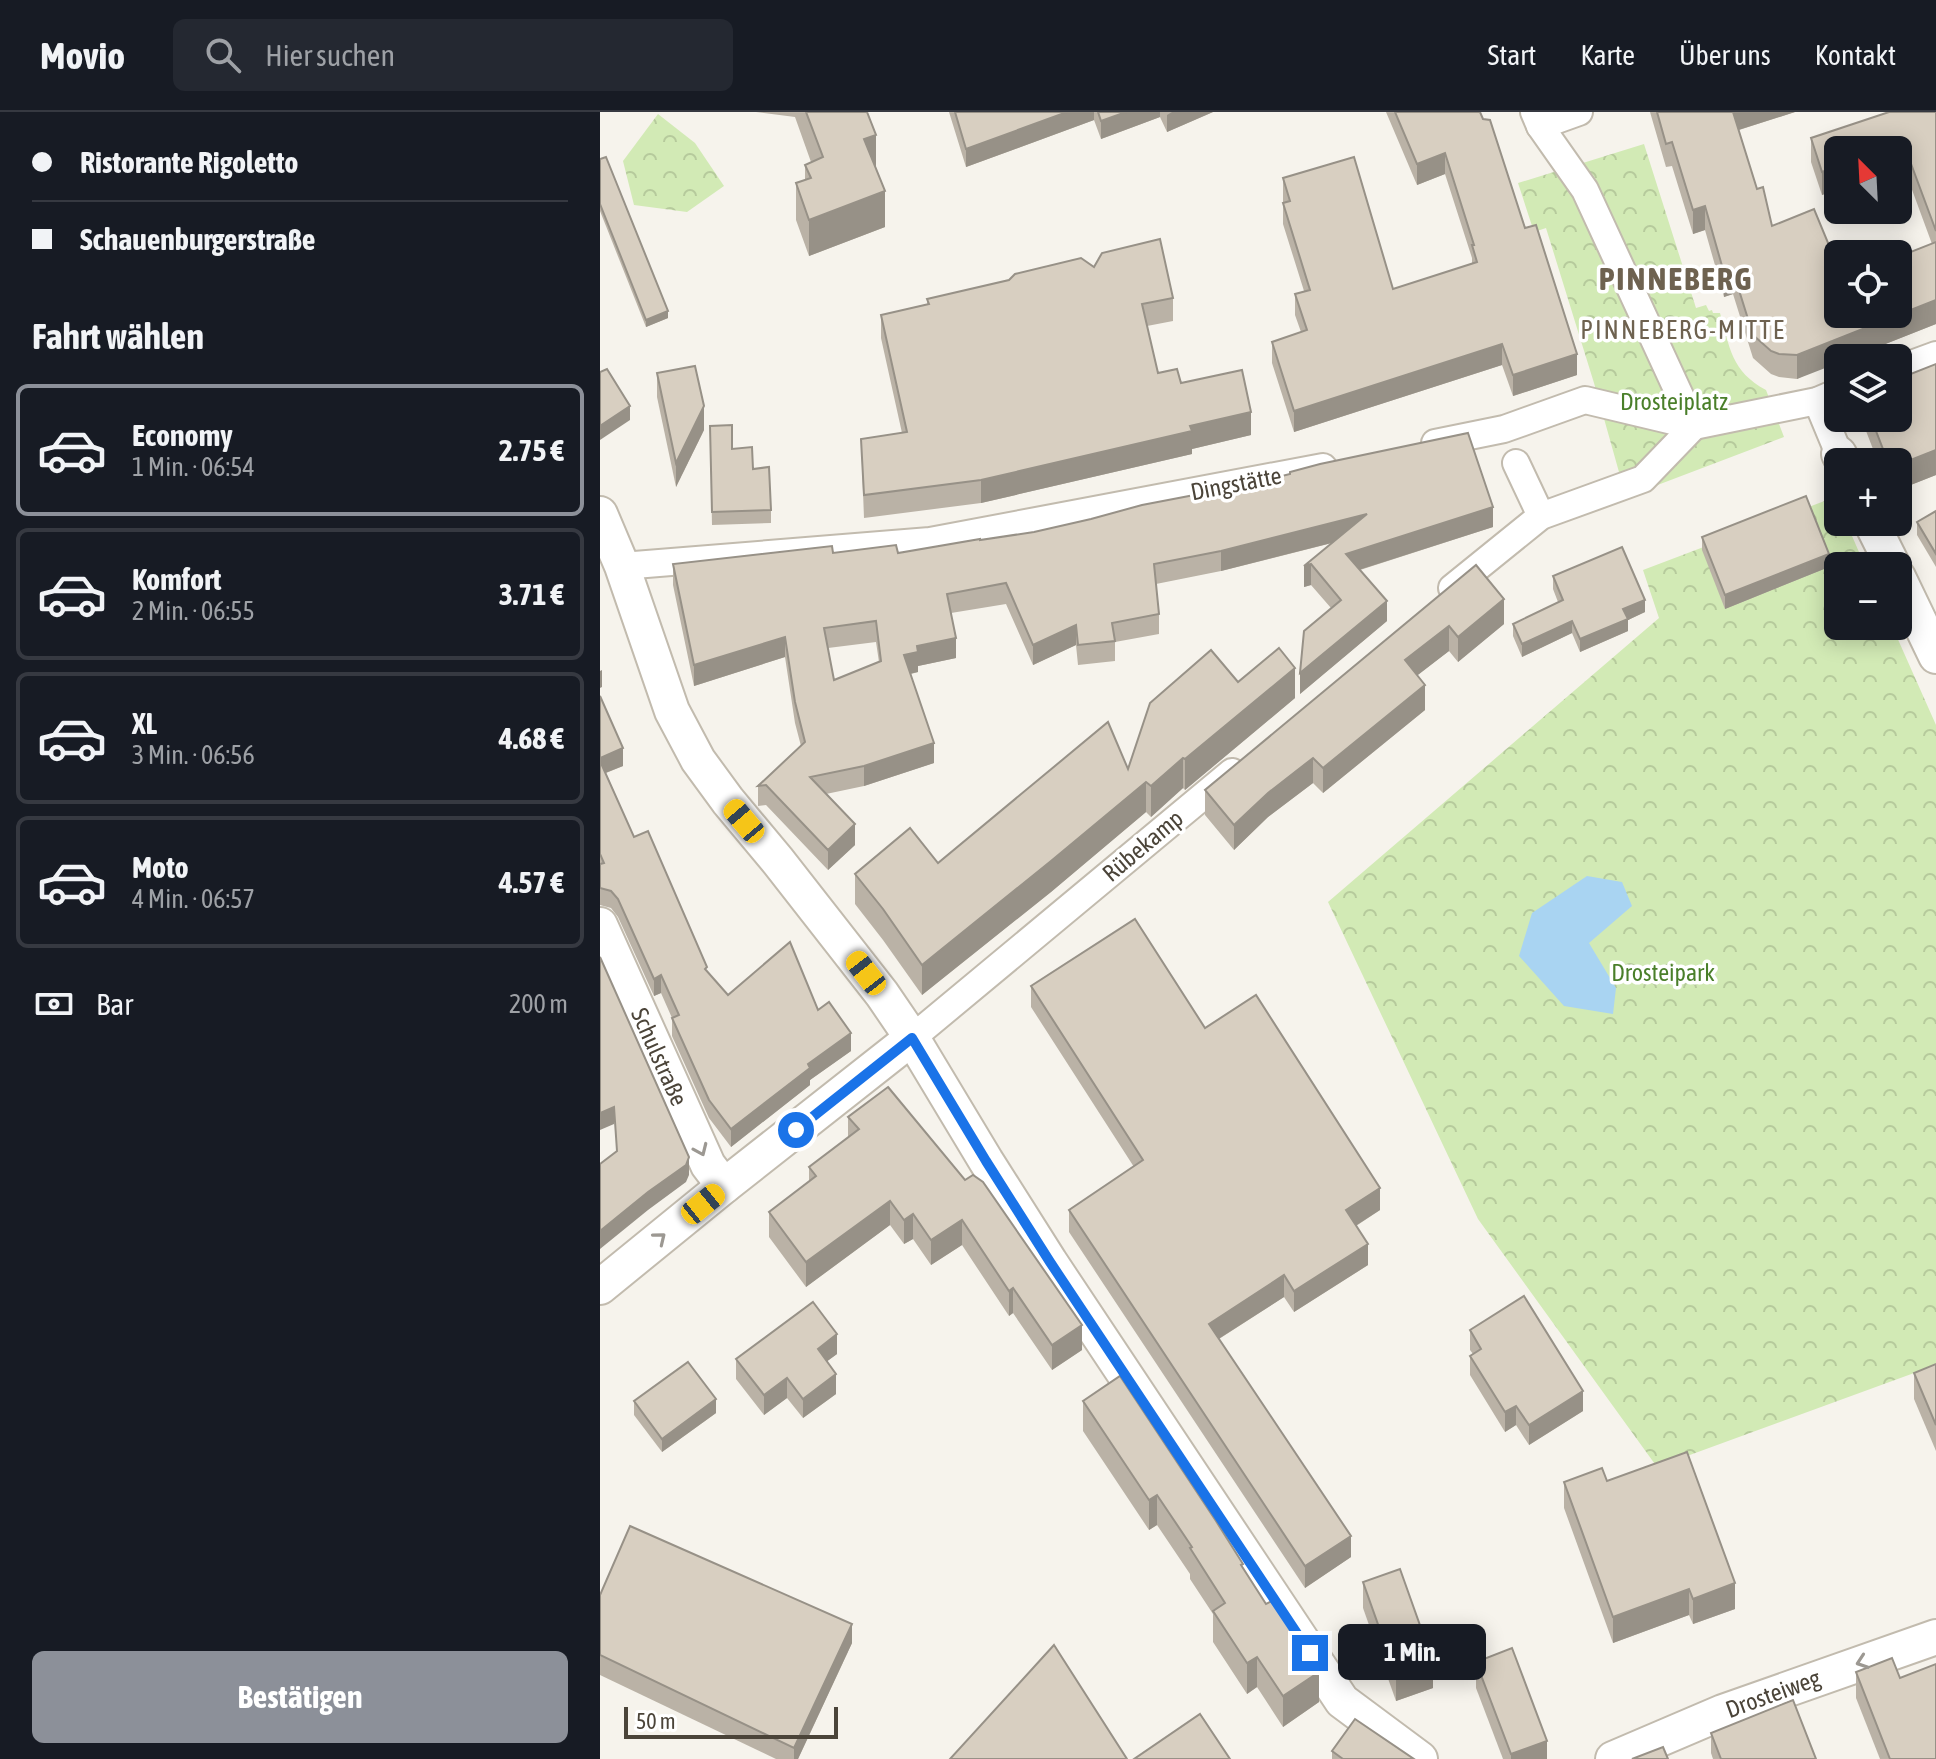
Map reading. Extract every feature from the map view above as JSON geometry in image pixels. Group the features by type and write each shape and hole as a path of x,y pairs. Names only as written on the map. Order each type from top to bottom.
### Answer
{"street":[{"path":"1579,112 1537,119 1585,190 1694,426"},
{"path":"1912,364 1936,355"},
{"path":"1414,447 1511,448 1585,400 1694,426 1824,397"},
{"path":"1428,608 1541,516 1643,479 1694,426"},
{"path":"1511,448 1541,516"},
{"name":"Dingstätte","path":"611,568 930,541 1341,463"},
{"path":"600,514 611,568 672,711 698,760 882,994 1050,1262 1342,1701 1420,1759"},
{"path":"1912,606 1936,656"},
{"name":"Rübekamp","path":"600,1287 912,1038 1248,758"},
{"name":"Schulstraße","path":"600,925 708,1165 724,1186"},
{"name":"Drosteiweg","path":"1613,1759 1723,1712 1936,1637"}],"green space":[{"path":"658,114 695,143 724,186 687,212 634,205 623,161"},
{"name":"Drosteiplatz","path":"1644,144 1696,308 1706,305 1709,311 1720,313 1734,358 1745,375 1766,390 1784,437 1626,497 1546,228 1534,232 1518,183"},
{"name":"Drosteipark","path":"1824,501 1824,536 1852,536 1859,552 1824,552 1824,640 1898,640 1936,725 1936,1365 1657,1467 1478,1219 1328,902 1659,618 1643,570"}],"water":[{"path":"1587,876 1622,882 1632,906 1589,943 1616,988 1613,1014 1564,1006 1519,956 1532,913"}],"building":[{"path":"806,112 867,112 876,135 864,139 885,191 809,220 796,183 811,178 805,165 823,157"},
{"path":"955,112 1067,112 966,149"},
{"path":"1098,112 1126,112 1101,121"},
{"path":"1395,112 1480,112 1483,119 1490,120 1525,228 1536,225 1577,354 1513,375 1502,344 1294,411 1272,342 1307,330 1295,294 1310,290 1283,203 1290,201 1283,178 1354,157 1393,289 1477,262 1445,153 1417,164"},
{"path":"1657,112 1733,112 1757,189 1763,187 1772,226 1814,209 1827,240 1824,240 1824,328 1865,328 1797,355 1771,351 1753,335 1733,271 1724,273 1705,206 1693,210 1672,142 1666,144"},
{"path":"1889,112 1936,112 1936,231 1912,166 1912,136 1824,136 1822,172 1811,138"},
{"path":"606,157 668,311 646,320 600,204 600,159"},
{"path":"1160,239 1173,298 1142,304 1158,373 1177,369 1181,383 1242,370 1251,412 1190,426 1192,431 981,480 864,495 861,439 907,432 881,315 929,304 927,299 1009,280 1015,274 1081,258 1094,267 1102,253"},
{"path":"1936,242 1936,300 1912,309 1912,251"},
{"path":"1936,364 1936,450 1912,459 1912,448 1883,448 1876,432 1912,432 1912,373"},
{"path":"695,366 704,406 676,463 657,373"},
{"path":"607,369 630,406 600,426 600,372"},
{"path":"732,425 732,449 752,447 753,469 769,467 771,510 712,512 710,426"},
{"path":"1468,433 1493,507 1346,554 1387,601 1300,673 1304,631 1341,600 1311,564 1304,566 1367,514 1221,551 1154,564 1159,614 1112,623 1115,641 1078,645 1076,625 1033,645 1006,583 947,594 956,638 917,646 918,652 904,655 934,743 864,766 810,777 855,824 828,850 766,785 758,786 805,742 785,637 694,665 673,564 832,546 833,553 896,545 898,553 1034,532 1142,505 1210,494 1320,464","holes":["876,621 881,661 834,680 824,628"]},
{"path":"1806,496 1828,552 1725,595 1702,537"},
{"path":"1936,511 1936,554 1917,522"},
{"path":"1622,547 1645,600 1623,609 1628,619 1580,639 1572,621 1522,644 1513,624 1563,600 1553,576"},
{"path":"1476,565 1504,599 1458,637 1449,626 1405,660 1425,685 1323,768 1313,758 1268,793 1234,825 1205,790"},
{"path":"1279,648 1295,668 1151,786 1146,782 922,965 855,874 910,828 938,863 1108,722 1128,769 1150,703 1211,650 1238,682"},
{"path":"600,696 623,748 600,758"},
{"path":"600,761 634,837 648,831 707,967 705,969 728,995 790,942 818,1010 829,1002 851,1033 808,1064 810,1068 731,1129 709,1100 672,1018 679,1015 661,975 654,979 618,899 611,891 600,888 600,864 604,863 600,854"},
{"path":"1135,919 1205,1028 1256,995 1380,1188 1346,1210 1368,1244 1294,1291 1284,1275 1209,1324 1351,1536 1305,1566 1069,1210 1143,1160 1031,986"},
{"path":"600,957 689,1157 686,1165 600,1231 600,1164 617,1151 614,1107 600,1113"},
{"path":"888,1087 965,1180 973,1175 983,1182 1082,1325 1052,1345 1013,1288 1009,1291 962,1220 931,1240 913,1214 904,1220 890,1201 806,1262 769,1212 816,1176 809,1167 859,1129 848,1117"},
{"path":"1524,1296 1583,1391 1529,1425 1516,1406 1505,1412 1470,1356 1481,1349 1470,1330"},
{"path":"813,1302 837,1334 818,1349 836,1374 803,1399 787,1378 764,1395 736,1359"},
{"path":"688,1362 716,1399 662,1439 634,1401"},
{"path":"1936,1364 1936,1425 1914,1373"},
{"path":"1120,1376 1216,1521 1266,1604 1272,1601 1319,1672 1283,1696 1257,1657 1247,1663 1213,1611 1225,1603 1192,1547 1157,1495 1149,1500 1083,1401"},
{"path":"1687,1452 1735,1583 1693,1599 1689,1589 1613,1617 1564,1482 1602,1468 1607,1481"},
{"path":"630,1526 852,1624 794,1748 600,1655 600,1595"},
{"path":"1400,1569 1433,1662 1396,1675 1363,1582"},
{"path":"1054,1645 1127,1759 950,1759"},
{"path":"1512,1648 1547,1741 1511,1754 1476,1662"},
{"path":"1892,1658 1900,1678 1936,1664 1936,1759 1890,1759 1856,1672"},
{"path":"1793,1700 1816,1759 1721,1759 1711,1733"},
{"path":"1200,1714 1230,1759 1134,1759"},
{"path":"1355,1719 1414,1759 1343,1759 1332,1751"},
{"path":"1663,1747 1668,1759 1632,1759"}],"district":[{"name":"PINNEBERG","path":"1676,279"},
{"name":"PINNEBERG-MITTE","path":"1683,330"}],"route":[{"path":"796,1130 912,1038 1050,1262 1310,1653"}]}
